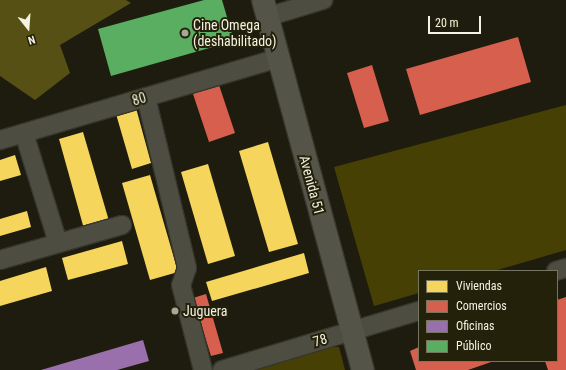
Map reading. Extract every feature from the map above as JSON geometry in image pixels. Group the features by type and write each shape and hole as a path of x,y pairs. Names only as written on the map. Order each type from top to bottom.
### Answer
{"main road":[{"name":"Avenida 51","path":"265,8 363,370"}],"street":[{"path":"265,8 323,0"},
{"name":"80","path":"0,140 278,58"},
{"path":"146,97 187,268 181,285 203,370"},
{"path":"24,133 58,242"},
{"path":"0,260 58,242 122,225"},
{"name":"78","path":"222,370 351,330 418,311"}],"shaded area":[{"path":"0,0 126,0 131,3 60,45 70,73 35,100 0,76"},
{"path":"566,105 566,250 497,270 418,270 418,293 374,306 334,167"},
{"path":"330,347 339,347 345,370 255,370"}],"building: Viviendas":[{"path":"136,108 151,163 132,169 116,114"},
{"path":"83,132 109,221 84,229 59,139"},
{"path":"268,142 298,244 269,252 239,151"},
{"path":"15,155 21,175 0,181 0,160"},
{"path":"208,164 235,256 208,264 181,172"},
{"path":"150,175 178,272 150,280 122,183"},
{"path":"27,211 31,227 0,236 0,219"},
{"path":"122,241 128,264 68,280 62,258"},
{"path":"304,253 309,273 212,301 206,282"},
{"path":"46,267 52,291 0,306 0,281"}],"building: Comercios":[{"path":"518,37 531,82 420,115 406,69"},
{"path":"372,65 389,121 364,128 347,73"},
{"path":"218,82 235,133 209,142 192,91"},
{"path":"206,294 223,353 211,356 193,298"},
{"path":"566,297 566,370 548,370 545,362 558,362 558,300"},
{"path":"418,347 418,362 491,362 468,370 416,370 410,351"}],"building: Oficinas":[{"path":"143,340 149,361 117,370 41,370"}],"building: Público":[{"path":"204,0 222,0 234,41 111,76 98,29"}],"place":[{"name":"Cine Omega (deshabilitado)","path":"185,33"},
{"name":"Juguera","path":"175,311"}]}
